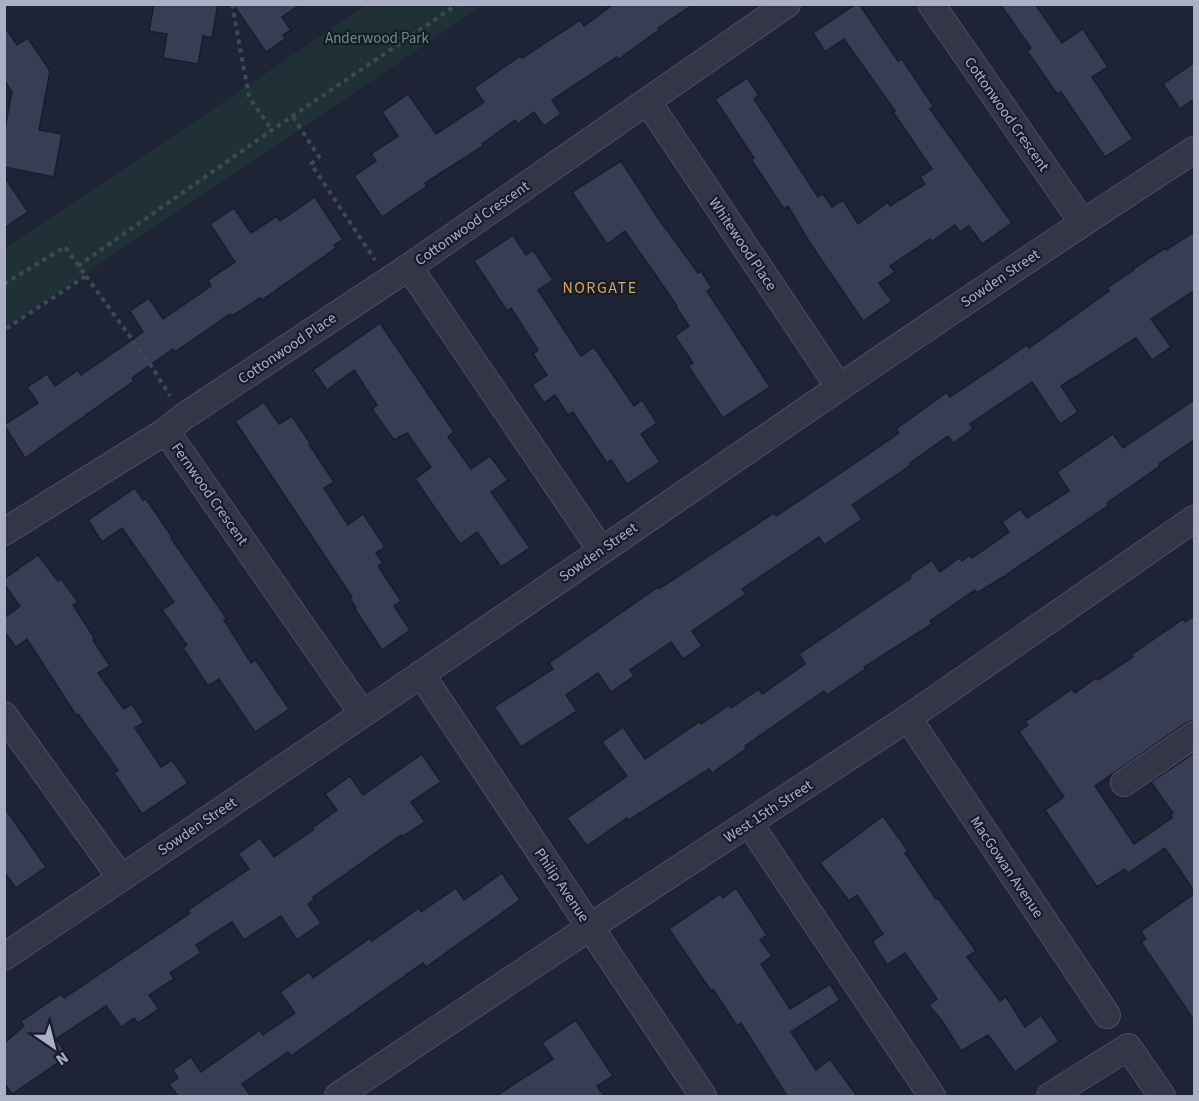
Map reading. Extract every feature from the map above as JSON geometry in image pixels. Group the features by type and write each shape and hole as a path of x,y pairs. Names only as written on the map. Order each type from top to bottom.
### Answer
{"street":[{"name":"Cottonwood Crescent","path":"601,550 409,267 787,4"},
{"name":"Cottonwood Crescent","path":"931,4 1083,223"},
{"name":"Whitewood Place","path":"648,102 839,387"},
{"name":"Sowden Street","path":"4,957 422,674 839,387 1194,150"},
{"name":"Cottonwood Place","path":"174,424 409,267"},
{"name":"Fernwood Crescent","path":"4,532 174,424 362,713"},
{"name":"West 15th Street","path":"338,1096 908,718 1194,519"},
{"name":"Philip Avenue","path":"422,674 700,1095"},
{"path":"4,715 121,878"},
{"name":"MacGowan Avenue","path":"908,718 1107,1015"},
{"path":"1124,783 1194,735"},
{"path":"749,824 932,1096"},
{"path":"1050,1096 1128,1047 1162,1096"}],"path":[{"path":"232,4 249,97 272,130"},
{"path":"78,266 272,130 458,4"},
{"path":"293,117 319,157 311,164 376,262 409,267"},
{"path":"4,284 65,248 150,364 174,424"},
{"path":"4,330 86,276"}],"green space":[{"name":"Anderwood Park","path":"367,5 484,5 5,328 5,249"}],"building":[{"path":"154,4 218,4 212,38 203,36 198,64 163,58 167,34 149,31"},
{"path":"233,4 301,4 282,17 291,30 283,35 285,39 266,52"},
{"path":"614,4 694,4 658,28 659,30 619,59 617,57 552,100 561,114 544,126 534,112 518,124 515,120 482,144 483,146 425,183 427,186 382,217 354,176 376,161 371,154 398,136 382,112 408,94 436,134 484,102 474,88 520,56 522,58 580,20 584,26"},
{"path":"859,4 898,61 902,59 934,107 930,109 1012,223 982,244 969,226 960,232 955,225 932,241 930,239 890,266 895,272 879,283 892,301 863,321 788,206 784,209 715,99 747,78 759,95 754,99 818,197 823,194 832,207 843,200 858,224 888,202 890,206 925,184 920,177 932,169 893,112 895,111 844,39 825,52 813,33"},
{"path":"1000,4 1035,4 1062,43 1083,29 1108,67 1092,77 1133,139 1105,157 1061,92 1057,94 1027,51 1031,48"},
{"path":"4,26 17,45 28,38 50,71 39,130 62,134 54,177 4,167 4,133 12,92 4,80"},
{"path":"1194,63 1194,99 1180,109 1163,84"},
{"path":"621,161 658,218 698,273 701,271 712,288 707,291 770,387 723,418 688,366 693,363 675,336 689,326 677,306 625,231 607,244 572,192"},
{"path":"4,176 28,212 4,228"},
{"path":"315,197 343,240 334,245 336,248 262,300 260,298 232,316 230,314 175,352 173,349 132,378 134,381 25,458 4,425 38,403 27,387 47,374 55,386 78,370 81,375 143,332 130,311 149,298 163,319 211,286 208,280 235,262 210,224 234,208 251,233 277,216 280,221"},
{"path":"1194,232 1194,291 1151,319 1171,347 1152,360 1136,338 1061,386 1078,412 1060,424 1032,382 970,424 973,429 953,443 948,436 910,463 911,465 852,505 862,519 824,545 819,537 742,589 746,594 692,631 702,646 683,659 671,642 630,670 634,676 611,692 598,673 566,695 577,711 521,747 494,707 553,669 549,663 658,587 659,589 774,513 776,516 845,470 899,433 896,429 947,392 950,397 1027,345 1029,348 1109,291 1107,288 1133,269"},
{"path":"513,235 526,255 533,250 553,280 538,290 581,356 594,347 634,406 642,400 657,423 641,434 660,462 627,484 611,460 607,463 573,412 568,415 555,395 544,403 532,385 547,375 533,354 538,350 511,308 507,311 474,261"},
{"path":"380,323 454,432 448,437 471,469 490,456 508,480 491,492 530,548 501,567 477,532 460,544 415,479 431,467 407,433 394,440 372,409 377,405 354,370 327,390 313,370"},
{"path":"1194,400 1194,440 1107,503 1108,506 1003,577 977,593 975,590 930,621 932,624 864,667 865,669 827,695 824,691 745,746 746,749 712,773 709,769 629,820 627,818 587,846 567,818 627,776 602,742 623,727 645,759 699,722 701,724 729,705 731,708 759,689 762,694 805,664 799,654 911,578 909,576 932,560 940,572 959,558 962,561 970,555 972,558 1009,532 1002,522 1020,509 1027,518 1069,491 1057,472 1113,434 1123,448"},
{"path":"264,402 279,424 292,416 334,482 324,488 348,525 363,514 385,547 376,553 383,563 378,566 401,601 394,606 410,630 382,650 355,609 350,598 352,597 235,421"},
{"path":"135,488 143,500 146,499 227,619 224,620 251,663 256,660 289,709 255,732 219,679 208,686 183,648 187,645 162,610 174,602 122,528 102,542 88,520"},
{"path":"38,555 58,581 61,579 78,602 73,605 110,666 98,673 124,709 132,704 144,722 135,728 161,767 172,760 188,783 142,814 114,773 118,770 78,714 76,715 27,639 16,647 4,631 4,618 20,606 4,584 4,579"},
{"path":"1194,616 1194,720 1186,723 1095,786 1134,844 1172,818 1170,815 1173,813 1151,782 1194,753 1194,891 1165,848 1128,873 1125,869 1097,887 1045,810 1064,797 1019,732 1028,725 1025,722 1072,689 1075,693 1096,678 1098,680 1183,619 1185,622"},
{"path":"422,754 441,782 411,802 425,822 402,837 401,835 313,897 314,900 308,904 321,923 297,940 281,916 244,940 232,922 196,945 201,953 170,973 174,979 149,995 159,1009 138,1023 134,1018 121,1027 106,1006 56,1039 68,1056 12,1094 4,1083 4,1043 24,1026 21,1021 61,994 64,998 190,913 188,910 249,869 238,854 260,838 274,857 313,830 312,828 337,810 325,794 350,776 363,795"},
{"path":"4,807 46,867 16,888 4,872"},
{"path":"883,816 908,851 905,853 936,899 938,898 976,951 967,957 1000,1001 1006,997 1025,1027 1041,1015 1059,1041 1015,1072 988,1035 961,1051 929,1005 937,999 905,953 887,965 872,941 883,934 857,895 849,901 820,863"},
{"path":"502,873 520,900 426,967 423,963 291,1056 288,1052 242,1084 251,1096 178,1096 169,1084 178,1078 173,1070 191,1057 201,1072 260,1030 263,1035 295,1013 280,992 309,972 313,978 370,938 372,941 419,908 421,912 456,888 464,900"},
{"path":"736,888 767,935 760,940 772,956 761,964 790,1009 830,984 840,1000 791,1032 816,1070 830,1059 857,1096 787,1096 741,1023 737,1026 669,929 720,894 723,898"},
{"path":"1194,894 1194,1020 1141,942 1146,939 1141,931"},
{"path":"576,1020 613,1076 597,1086 604,1096 496,1096 553,1059 542,1043"}],"district":[{"name":"NORGATE","path":"600,287"}]}
